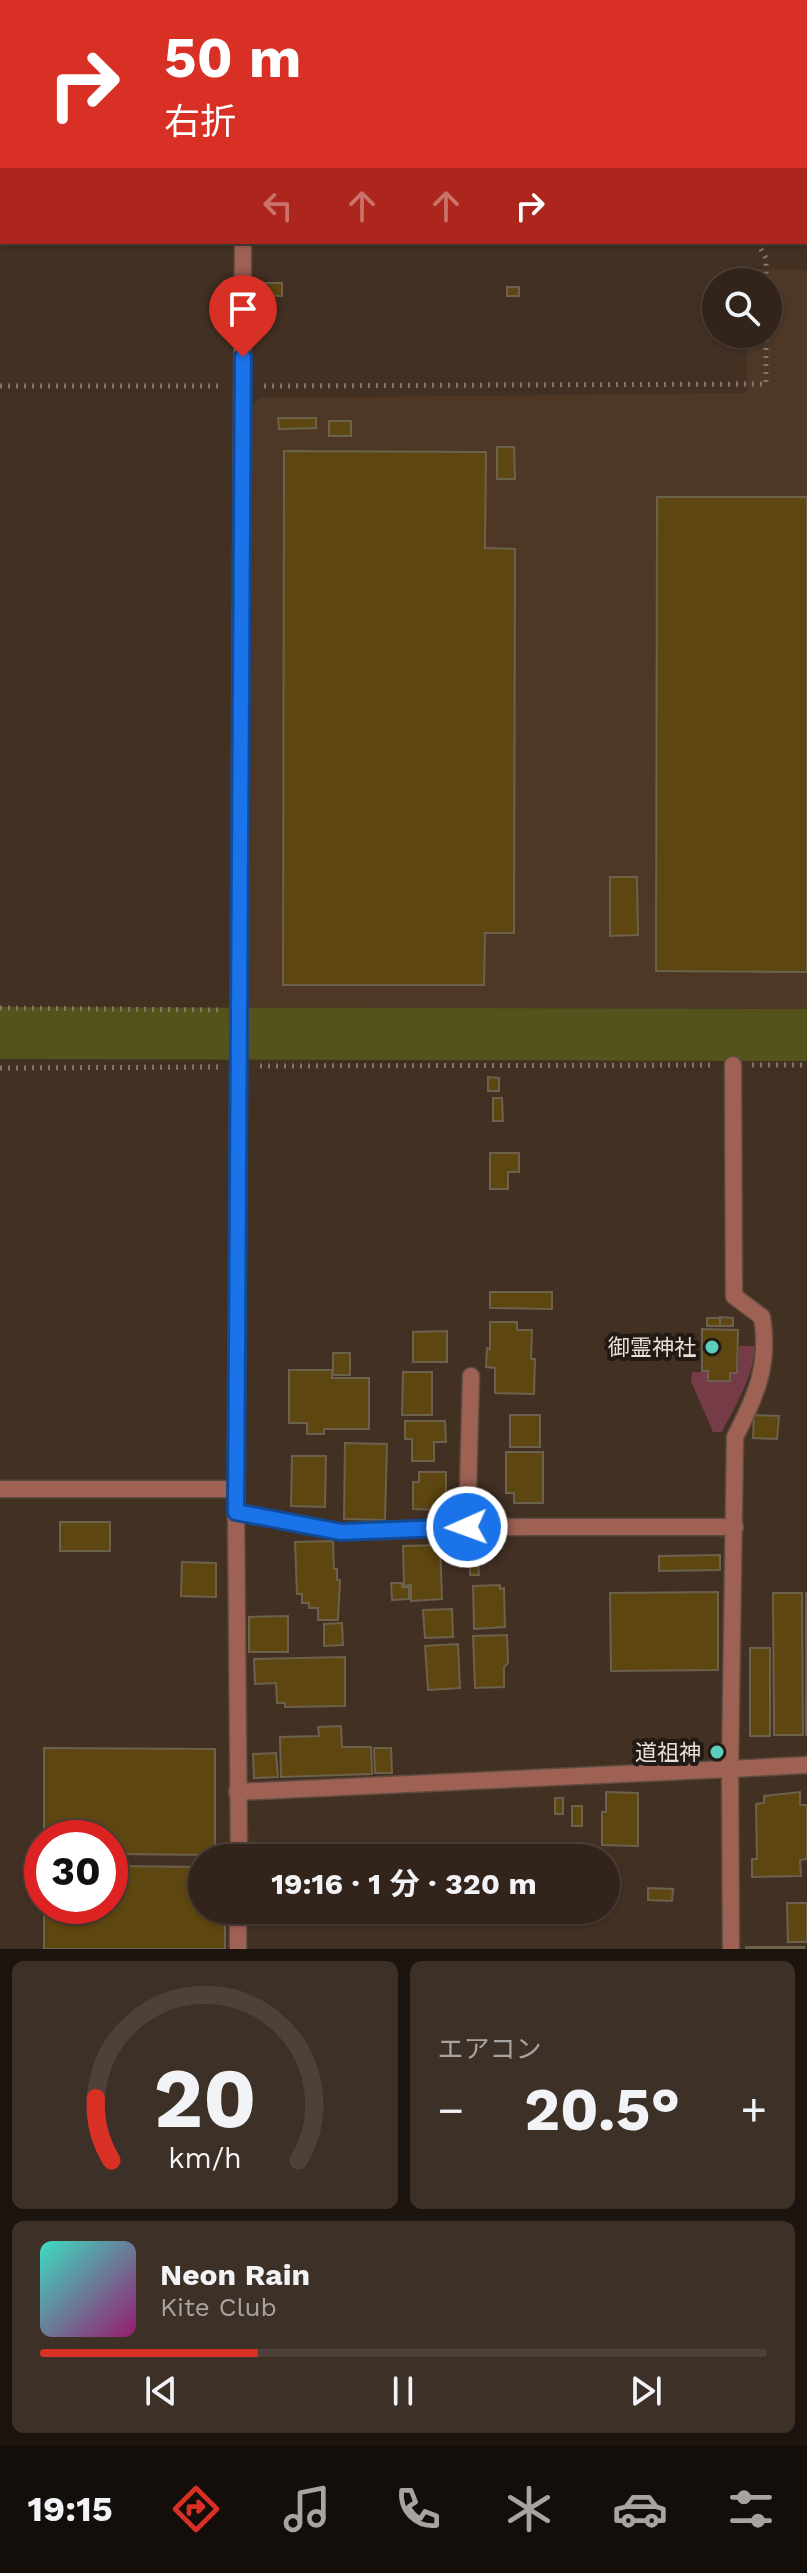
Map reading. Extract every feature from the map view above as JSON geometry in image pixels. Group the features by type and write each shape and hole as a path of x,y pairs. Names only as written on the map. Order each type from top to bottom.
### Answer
{"street":[{"path":"239,1844 236,1512 243,244"},
{"path":"731,1949 730,1769 735,1437 751,1404 765,1359 762,1317 734,1296 733,1065"},
{"path":"467,1527 471,1376"},
{"path":"0,1489 237,1489"},
{"path":"236,1512 341,1532 467,1527 735,1527"},
{"path":"237,1792 807,1765"},
{"path":"238,1924 238,1949"}],"path":[{"path":"758,244 766,258 766,268"},
{"path":"0,386 766,384 766,348"},
{"path":"0,1008 240,1012"},
{"path":"0,1068 240,1061 807,1065"}],"shaded area":[{"path":"782,270 807,270 807,1056 249,1057 253,404 261,398 747,393 747,348 782,348"},
{"path":"739,1346 755,1346 751,1369 722,1432 713,1432 691,1381 692,1372 707,1372 708,1382 730,1382 731,1374 738,1373"}],"building":[{"path":"256,283 282,283 282,296 256,295"},
{"path":"507,287 519,287 519,296 507,296"},
{"path":"278,418 316,418 316,428 279,429"},
{"path":"329,421 351,421 351,436 329,436"},
{"path":"497,447 514,447 515,479 497,479"},
{"path":"284,451 486,452 485,548 515,549 514,933 485,933 484,985 283,985"},
{"path":"657,497 807,497 807,972 656,971"},
{"path":"610,877 637,877 638,935 610,936"},
{"path":"488,1077 499,1078 499,1091 488,1091"},
{"path":"493,1098 502,1098 503,1121 493,1121"},
{"path":"490,1153 519,1153 519,1172 508,1172 508,1189 490,1189"},
{"path":"490,1292 552,1292 552,1309 490,1308"},
{"path":"720,1317 733,1318 733,1326 720,1326"},
{"path":"707,1318 720,1318 720,1326 707,1326"},
{"path":"490,1322 517,1322 517,1330 532,1330 534,1394 495,1393 495,1368 486,1367"},
{"path":"702,1329 738,1330 737,1373 730,1373 730,1381 708,1381 708,1371 702,1371"},
{"path":"447,1331 447,1362 413,1362 413,1332"},
{"path":"333,1353 350,1353 350,1375 333,1375"},
{"path":"289,1370 332,1370 332,1378 369,1378 369,1429 324,1429 324,1434 307,1434 307,1423 289,1423"},
{"path":"403,1372 432,1372 432,1415 402,1415"},
{"path":"510,1415 540,1415 540,1447 510,1447"},
{"path":"754,1415 779,1416 777,1439 753,1438"},
{"path":"405,1421 445,1421 446,1442 434,1442 434,1461 412,1461 412,1439 405,1439"},
{"path":"345,1443 387,1444 385,1520 344,1519"},
{"path":"506,1452 543,1452 543,1503 514,1503 514,1493 506,1493"},
{"path":"292,1456 326,1456 325,1507 291,1506"},
{"path":"419,1472 446,1472 446,1506 440,1506 440,1510 413,1509 413,1482 419,1482"},
{"path":"60,1522 110,1522 110,1551 60,1551"},
{"path":"333,1541 334,1569 337,1569 337,1580 340,1580 338,1620 318,1620 318,1608 309,1608 309,1603 302,1603 302,1594 297,1594 295,1542"},
{"path":"440,1545 442,1599 411,1601 411,1585 404,1586 403,1546"},
{"path":"720,1555 720,1570 659,1571 659,1556"},
{"path":"182,1562 216,1563 216,1597 181,1596"},
{"path":"470,1563 478,1563 479,1575 470,1575"},
{"path":"391,1583 409,1587 409,1599 392,1600"},
{"path":"500,1585 500,1589 504,1588 505,1627 474,1629 473,1586"},
{"path":"718,1592 718,1670 611,1671 610,1593"},
{"path":"773,1593 802,1593 803,1735 774,1735"},
{"path":"807,1593 807,1735 806,1735"},
{"path":"452,1609 453,1637 425,1638 423,1610"},
{"path":"288,1616 288,1652 249,1652 249,1617"},
{"path":"342,1623 343,1645 324,1646 324,1624"},
{"path":"507,1635 508,1663 504,1667 504,1687 475,1688 473,1636"},
{"path":"458,1644 460,1688 428,1690 425,1646"},
{"path":"750,1648 770,1648 770,1736 750,1736"},
{"path":"345,1657 345,1706 285,1707 285,1703 277,1703 276,1683 255,1684 254,1659"},
{"path":"341,1726 342,1747 371,1747 372,1774 281,1777 280,1737 319,1736 318,1727"},
{"path":"44,1748 215,1749 215,1844 188,1844 188,1855 128,1854 128,1820 44,1820"},
{"path":"374,1748 391,1748 392,1773 375,1773"},
{"path":"276,1753 278,1777 254,1778 253,1754"},
{"path":"606,1792 638,1793 638,1846 602,1844 602,1812 606,1812"},
{"path":"800,1792 800,1805 807,1805 807,1859 800,1860 801,1876 752,1877 752,1859 757,1859 756,1804 764,1803 764,1796"},
{"path":"555,1798 563,1798 563,1814 555,1814"},
{"path":"572,1806 582,1806 582,1826 572,1826"},
{"path":"128,1866 188,1867 188,1924 225,1924 225,1949 44,1949 44,1924 128,1924"},
{"path":"648,1888 673,1889 672,1901 648,1900"},
{"path":"787,1903 807,1903 807,1942 788,1942"},
{"path":"804,1947 804,1949 746,1949"}],"waterway":[{"path":"0,1033 807,1035"}],"place":[{"name":"御霊神社","path":"712,1347"},
{"name":"道祖神","path":"717,1752"}],"route":[{"path":"243,357 236,1512 341,1532 467,1527"}]}
